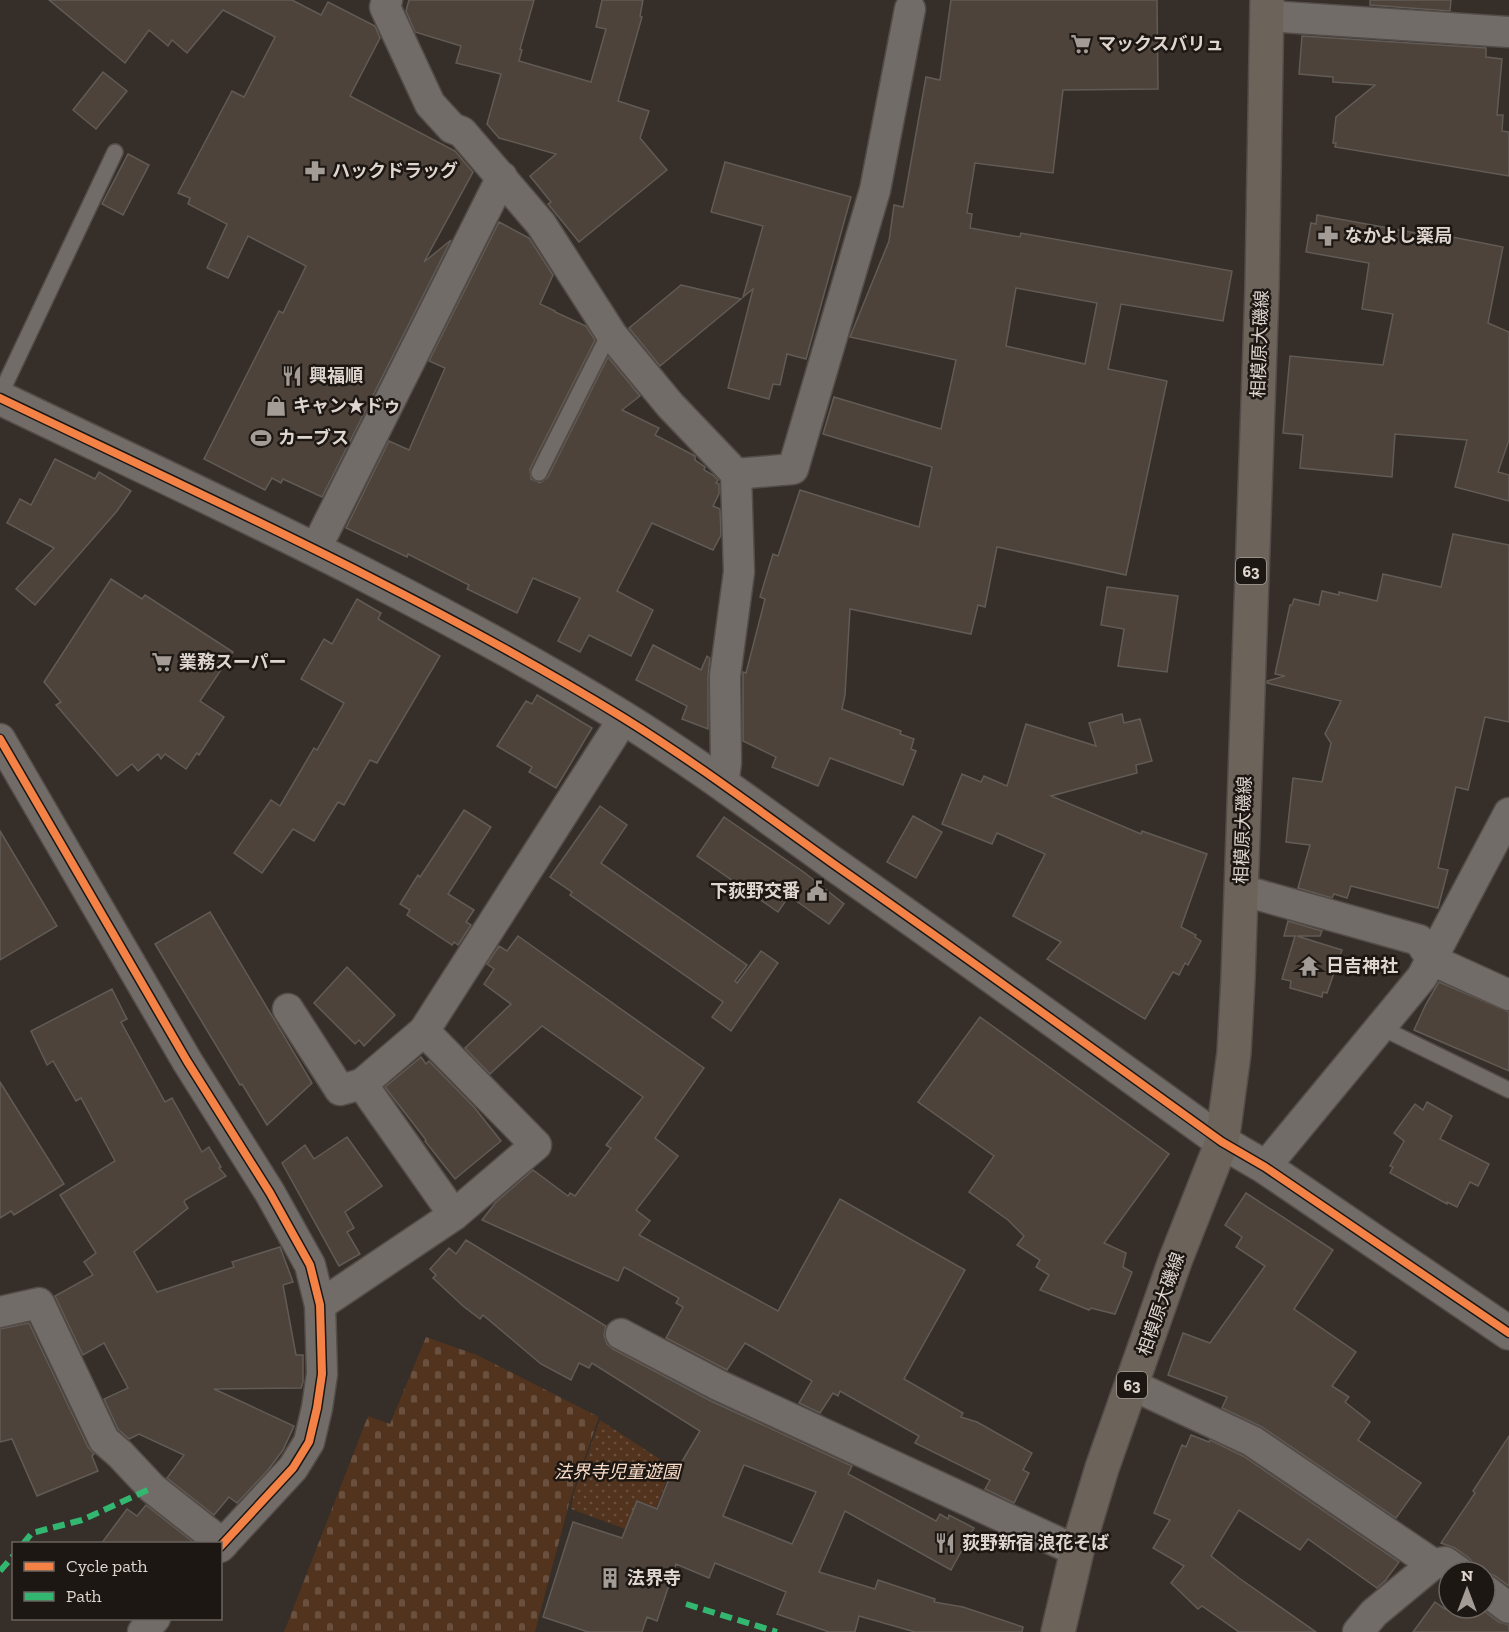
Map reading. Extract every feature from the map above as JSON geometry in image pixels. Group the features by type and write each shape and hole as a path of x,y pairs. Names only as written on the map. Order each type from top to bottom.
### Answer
{"main road":[{"name":"相模原大磯線","path":"1058,1632 1077,1551 1102,1468 1175,1261 1222,1142 1234,1053 1262,288 1268,8"}],"street":[{"path":"378,2 430,104 452,128 462,132 541,224 612,335 670,405 736,474 739,572 725,676 726,763 723,785"},
{"path":"1268,8 1509,32"},
{"path":"736,474 794,469 875,190 910,9"},
{"path":"315,550 502,177"},
{"path":"0,396 315,550 475,632 624,718 723,785 1222,1142 1265,1167 1509,1333"},
{"path":"288,1009 340,1090 362,1084 424,1032 624,718"},
{"path":"0,740 187,1060 270,1193 310,1265 320,1305 322,1374 309,1442 293,1468 222,1545"},
{"path":"1265,1167 1422,977 1509,813"},
{"path":"1241,890 1419,940 1432,960 1509,995"},
{"path":"320,1305 454,1215 536,1145 424,1032"},
{"path":"362,1084 454,1215"},
{"path":"0,1312 39,1302 104,1440 152,1488 218,1542"},
{"path":"621,1334 718,1385 1077,1551"},
{"path":"1132,1385 1252,1442 1437,1562"},
{"path":"1358,1632 1374,1613 1437,1574"},
{"path":"144,1632 153,1620"}],"lane":[{"path":"0,396 114,152"},
{"path":"539,473 604,344 612,335"},
{"path":"1380,1027 1509,1090"}],"green space":[{"path":"426,1337 477,1355 599,1417 570,1500 535,1632 284,1632 368,1416 390,1424"},
{"name":"法界寺児童遊園","path":"600,1420 672,1467 656,1508 637,1500 625,1529 571,1509 574,1492"}],"building":[{"path":"49,0 292,0 321,15 328,2 375,26 380,38 350,96 455,151 473,172 424,262 451,240 322,497 283,479 281,483 272,478 265,490 204,459 279,311 283,313 306,266 248,236 228,278 207,268 227,224 188,204 190,198 178,193 232,91 244,97 275,37 223,10 187,53 172,40 168,46 149,30 125,63"},
{"path":"409,0 534,0 520,49 522,50 519,61 591,82 606,29 596,27 602,0 643,0 640,16 642,17 618,101 649,111 640,138 667,170 579,242 548,204 551,202 530,176 556,154 499,138 487,124 501,74 456,63 461,46 415,32 406,11"},
{"path":"951,0 1157,0 1158,89 1063,90 1053,173 975,163 967,213 972,214 970,228 1020,237 1021,233 1232,271 1223,321 1121,304 1108,369 1167,381 1126,575 997,547 985,607 978,605 971,634 850,609 845,695 842,709 901,731 900,734 914,739 911,749 916,751 903,785 830,758 818,786 772,767 776,757 743,741 743,672 746,673 765,599 760,597 773,554 778,556 800,490 919,527 932,467 823,434 834,397 941,429 956,360 850,337 889,241 894,205 903,207 926,77 940,80","holes":["1016,288 1097,303 1085,364 1006,346"]},
{"path":"1370,0 1451,0 1450,11 1370,5"},
{"path":"1302,36 1486,48 1486,57 1502,59 1497,115 1503,115 1502,131 1509,132 1509,176 1335,147 1336,143 1333,143 1336,117 1375,85 1333,82 1333,77 1299,74"},
{"path":"103,72 127,91 96,129 73,110"},
{"path":"128,154 149,165 123,215 102,204"},
{"path":"725,162 851,197 806,359 787,354 780,385 773,384 769,399 728,388 753,289 743,297 763,226 711,212"},
{"path":"1317,215 1427,235 1427,232 1503,247 1488,323 1509,332 1509,440 1498,472 1509,475 1509,501 1455,487 1467,440 1395,434 1392,477 1300,468 1303,435 1283,433 1290,356 1383,365 1393,314 1362,309 1369,263 1306,252 1311,223 1316,224"},
{"path":"499,222 529,238 553,275 540,304 586,326 595,340 530,469 531,479 540,483 548,477 608,357 640,396 622,410 659,428 655,435 695,456 695,460 705,467 704,470 718,480 716,483 719,484 719,494 713,506 720,509 721,535 713,550 652,523 617,591 653,610 631,656 589,635 580,652 558,641 580,598 533,578 517,613 467,589 469,585 408,554 407,557 346,528 389,441 409,450 445,368 429,361"},
{"path":"681,285 741,299 660,366 629,328"},
{"path":"55,459 95,479 99,472 131,491 117,511 35,605 16,589 54,548 7,523 20,499 31,505"},
{"path":"1453,534 1509,545 1509,722 1485,717 1468,790 1456,787 1438,868 1448,870 1438,908 1351,886 1347,898 1334,894 1332,898 1298,888 1310,845 1286,842 1293,778 1322,782 1331,743 1325,734 1341,701 1267,683 1267,681 1285,676 1275,674 1290,605 1294,599 1319,605 1322,591 1339,595 1339,592 1377,601 1383,574 1441,587"},
{"path":"111,579 142,599 145,595 233,652 200,701 224,717 199,755 197,753 186,769 165,754 161,759 158,754 138,771 132,764 117,776 56,705 61,702 44,682"},
{"path":"1107,587 1178,596 1167,672 1118,666 1124,629 1101,625"},
{"path":"357,599 381,613 378,619 440,656 377,763 370,760 344,805 338,802 314,841 293,829 262,873 234,853 271,800 280,806 314,748 317,750 344,703 301,679 324,639 332,644"},
{"path":"653,645 701,670 707,656 710,658 708,729 682,719 687,706 636,680"},
{"path":"537,695 592,728 556,788 529,772 532,767 497,746 526,701 532,704"},
{"path":"1122,714 1124,723 1140,719 1152,761 1136,765 1137,773 1051,796 1141,834 1142,831 1207,854 1181,927 1196,935 1195,937 1201,941 1188,965 1185,963 1179,975 1173,972 1145,1019 1047,959 1061,942 1013,916 1045,854 997,833 992,844 942,824 962,774 981,782 984,776 1007,786 1026,724 1096,746 1089,723"},
{"path":"600,806 627,825 601,863 747,965 735,981 737,983 761,951 778,963 731,1031 712,1017 723,1002 570,895 572,892 550,877"},
{"path":"464,810 491,827 448,894 474,910 466,922 471,925 458,945 454,942 452,945 407,915 410,910 400,904"},
{"path":"913,816 942,832 916,878 887,862"},
{"path":"724,817 805,873 844,904 829,924 789,896 778,912 697,856"},
{"path":"0,831 57,926 0,960"},
{"path":"210,912 312,1083 267,1125 242,1084 240,1085 155,944"},
{"path":"1288,921 1322,931 1320,936 1297,936 1342,950 1327,993 1323,992 1322,997 1290,988 1291,981 1282,979 1295,936 1284,936"},
{"path":"518,936 704,1068 655,1138 678,1156 636,1210 650,1221 639,1235 778,1311 840,1199 965,1270 904,1379 963,1413 961,1417 977,1422 1032,1453 1023,1470 1029,1473 1014,1503 985,1489 990,1480 915,1443 919,1436 840,1391 838,1396 833,1393 820,1413 799,1403 812,1381 745,1343 727,1370 666,1338 683,1307 676,1303 679,1298 624,1267 618,1281 482,1220 496,1202 533,1170 568,1196 570,1193 575,1196 611,1148 606,1145 643,1097 542,1026 490,1074 465,1048 511,1004 484,984 494,969 487,964 499,946 507,951"},
{"path":"347,967 395,1015 364,1046 359,1040 355,1044 314,1003"},
{"path":"1439,982 1509,1012 1509,1071 1414,1030"},
{"path":"112,989 127,1019 121,1022 165,1102 172,1098 202,1152 209,1147 221,1167 219,1168 226,1176 185,1200 188,1208 134,1252 157,1292 234,1267 232,1262 280,1247 293,1282 283,1285 296,1355 303,1355 301,1388 214,1389 294,1426 283,1450 268,1470 237,1503 229,1497 214,1515 167,1478 184,1455 139,1434 129,1439 118,1429 104,1399 128,1388 104,1343 83,1355 55,1296 93,1275 84,1262 96,1253 60,1195 115,1161 81,1098 76,1101 53,1061 47,1065 31,1031"},
{"path":"980,1017 1169,1154 1104,1243 1126,1253 1123,1267 1132,1272 1115,1314 1091,1308 1089,1310 1040,1290 1049,1275 1036,1267 1040,1260 1017,1245 1024,1236 1008,1220 969,1192 994,1156 918,1102"},
{"path":"421,1057 426,1064 429,1061 474,1107 501,1141 455,1179 385,1087"},
{"path":"0,1082 64,1184 14,1215 11,1211 0,1218"},
{"path":"1427,1102 1452,1116 1440,1139 1489,1164 1478,1186 1470,1182 1457,1207 1447,1202 1447,1204 1390,1173 1393,1167 1390,1166 1404,1141 1394,1133 1415,1104 1423,1110"},
{"path":"347,1137 382,1186 345,1212 354,1228 347,1232 360,1254 339,1266 282,1163 305,1145 314,1159"},
{"path":"1246,1193 1333,1250 1294,1309 1356,1352 1332,1386 1349,1397 1345,1402 1370,1422 1358,1440 1421,1483 1396,1518 1262,1427 1222,1408 1227,1397 1168,1375 1183,1333 1210,1343 1265,1266 1236,1247 1242,1237 1225,1225"},
{"path":"466,1240 606,1326 604,1335 607,1344 613,1349 711,1401 852,1466 848,1474 936,1521 940,1514 948,1519 949,1515 974,1528 951,1570 845,1511 819,1572 875,1589 878,1580 935,1599 934,1602 963,1607 1023,1627 1022,1632 915,1632 859,1616 855,1632 829,1632 777,1614 786,1592 715,1563 709,1578 676,1564 657,1621 647,1617 642,1632 588,1632 543,1617 573,1522 622,1538 637,1501 657,1509 671,1474 674,1475 700,1431 592,1363 589,1368 579,1363 571,1380 541,1364 483,1315 480,1319 463,1306 433,1278 436,1275 430,1269 449,1248 456,1254","holes":["744,1465 816,1492 792,1544 723,1516"]},
{"path":"29,1323 88,1447 94,1454 92,1456 98,1471 37,1496 12,1439 0,1442 0,1329"},
{"path":"1191,1435 1209,1442 1210,1440 1243,1456 1399,1562 1377,1588 1308,1539 1300,1550 1239,1510 1211,1556 1316,1632 1239,1632 1202,1606 1198,1609 1171,1583 1184,1566 1153,1548 1170,1520 1154,1513 1182,1445 1186,1447"},
{"path":"1509,1436 1509,1586 1497,1577 1497,1560 1471,1560 1455,1548 1441,1543 1475,1493 1473,1491"},
{"path":"146,1505 193,1542 102,1542 127,1509 137,1516"},
{"path":"1435,1602 1437,1603 1437,1620 1496,1620 1509,1625 1509,1632 1413,1632"}],"marked path":[{"path":"25,1542 32,1533 82,1520 152,1488"},
{"path":"0,1571 12,1557"},
{"path":"686,1604 777,1632"}],"cycle path":[{"path":"0,398 237,511 393,589 547,672 622,717 730,789 1222,1142 1265,1167 1509,1333"},
{"path":"0,739 187,1061 270,1193 310,1265 320,1305 322,1374 309,1442 293,1468 222,1545"}],"place":[{"name":"マックスバリュ","path":"1081,44"},
{"name":"ハックドラッグ","path":"315,171"},
{"name":"なかよし薬局","path":"1328,236"},
{"name":"興福順","path":"292,376"},
{"name":"キャン★ドゥ","path":"276,406"},
{"name":"カーブス","path":"261,438"},
{"name":"業務スーパー","path":"162,662"},
{"name":"下荻野交番","path":"817,891"},
{"name":"日吉神社","path":"1309,966"},
{"name":"荻野新宿 浪花そば","path":"945,1543"},
{"name":"法界寺","path":"610,1578"}]}
